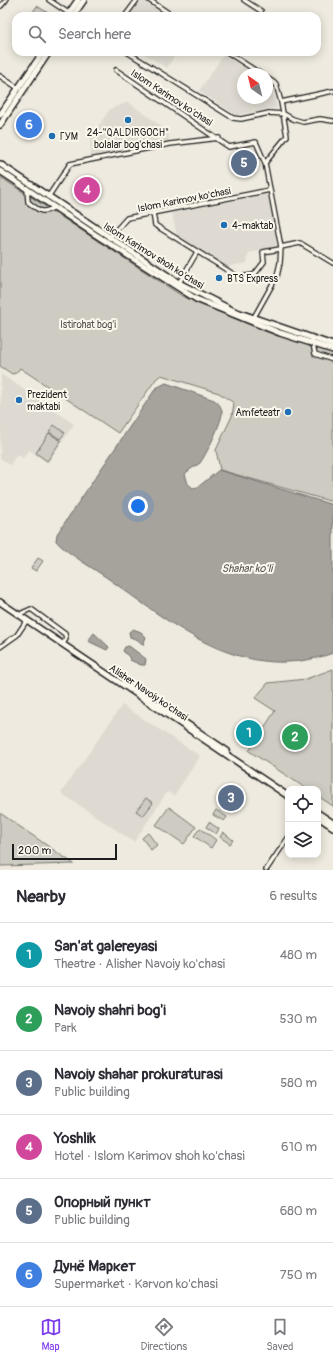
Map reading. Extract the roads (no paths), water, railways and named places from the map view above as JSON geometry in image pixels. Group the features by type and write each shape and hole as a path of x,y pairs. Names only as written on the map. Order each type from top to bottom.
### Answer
{"main road":[{"path":"72,12 78,0"},
{"path":"73,12 84,0"},
{"path":"0,115 40,56"},
{"path":"0,125 46,56"},
{"name":"Islom Karimov shoh ko'chasi","path":"0,164 54,207 182,291 252,320 333,350"},
{"name":"Islom Karimov shoh ko'chasi","path":"0,171 48,197 179,283 252,320"},
{"name":"Islom Karimov shoh ko'chasi","path":"312,341 333,345"},
{"name":"Alisher Navoiy ko'chasi","path":"0,598 24,617 80,655 285,790"},
{"name":"Alisher Navoiy ko'chasi","path":"0,602 64,642 80,655"},
{"name":"Alisher Navoiy ko'chasi","path":"214,744 285,794"},
{"path":"321,815 333,823"},
{"path":"321,819 333,827"}],"street":[{"path":"0,6 6,0"},
{"path":"49,0 66,12"},
{"path":"128,12 137,0"},
{"path":"149,0 167,12"},
{"path":"244,0 260,11"},
{"name":"Islom Karimov ko‘chasi","path":"133,56 233,118 241,119 269,114 284,114"},
{"path":"233,56 252,68"},
{"name":"Islom Karimov ko‘chasi","path":"116,70 219,138 229,147 256,142 265,163"},
{"path":"0,76 18,88"},
{"path":"252,320 276,276 280,264 280,248 265,163 287,136 281,102 276,84 273,82"},
{"path":"281,102 333,91"},
{"path":"284,114 303,122 320,119 333,121"},
{"path":"48,197 70,164 170,144 219,138"},
{"path":"28,186 28,202 42,212 46,212 54,207"},
{"name":"Islom Karimov ko'chasi","path":"109,238 127,218 270,190"},
{"path":"153,213 155,225 238,277 254,276 264,262 263,252 300,243 333,263"},
{"path":"179,283 197,252"},
{"path":"312,341 315,354 333,360"},
{"path":"0,647 17,635 24,617 31,609 65,634 64,642"},
{"path":"266,870 285,842"}],"water":[{"name":"Shahar ko'li","path":"166,383 214,400 219,404 222,410 222,416 217,430 200,463 185,474 188,484 193,488 198,487 219,470 333,505 333,653 301,661 271,662 242,657 215,647 189,634 163,618 74,556 56,541 57,534 156,388"},
{"path":"133,629 141,632 146,637 143,645 138,640 130,637 129,632"},
{"path":"94,633 109,647 107,650 88,641"},
{"path":"129,646 146,659 145,665 141,665 130,660 123,651 125,647"}],"place":[{"name":"24-\"QALDIRGOCH\" bolalar bog'chasi","path":"128,120"},
{"name":"Дунё Маркет","path":"29,125"},
{"name":"ГУМ","path":"52,136"},
{"name":"Опорный пункт","path":"244,163"},
{"name":"Yoshlik","path":"87,190"},
{"name":"4-maktab","path":"224,225"},
{"name":"BTS Express","path":"219,278"},
{"name":"Prezident maktabi","path":"19,400"},
{"name":"Amfeteatr","path":"288,412"},
{"name":"San'at galereyasi","path":"249,733"},
{"name":"Navoiy shahri bog'i","path":"295,737"},
{"name":"Navoiy shahar prokuraturasi","path":"231,798"}],"park label":[{"name":"Istirohat bog'i","path":"88,324"}]}
